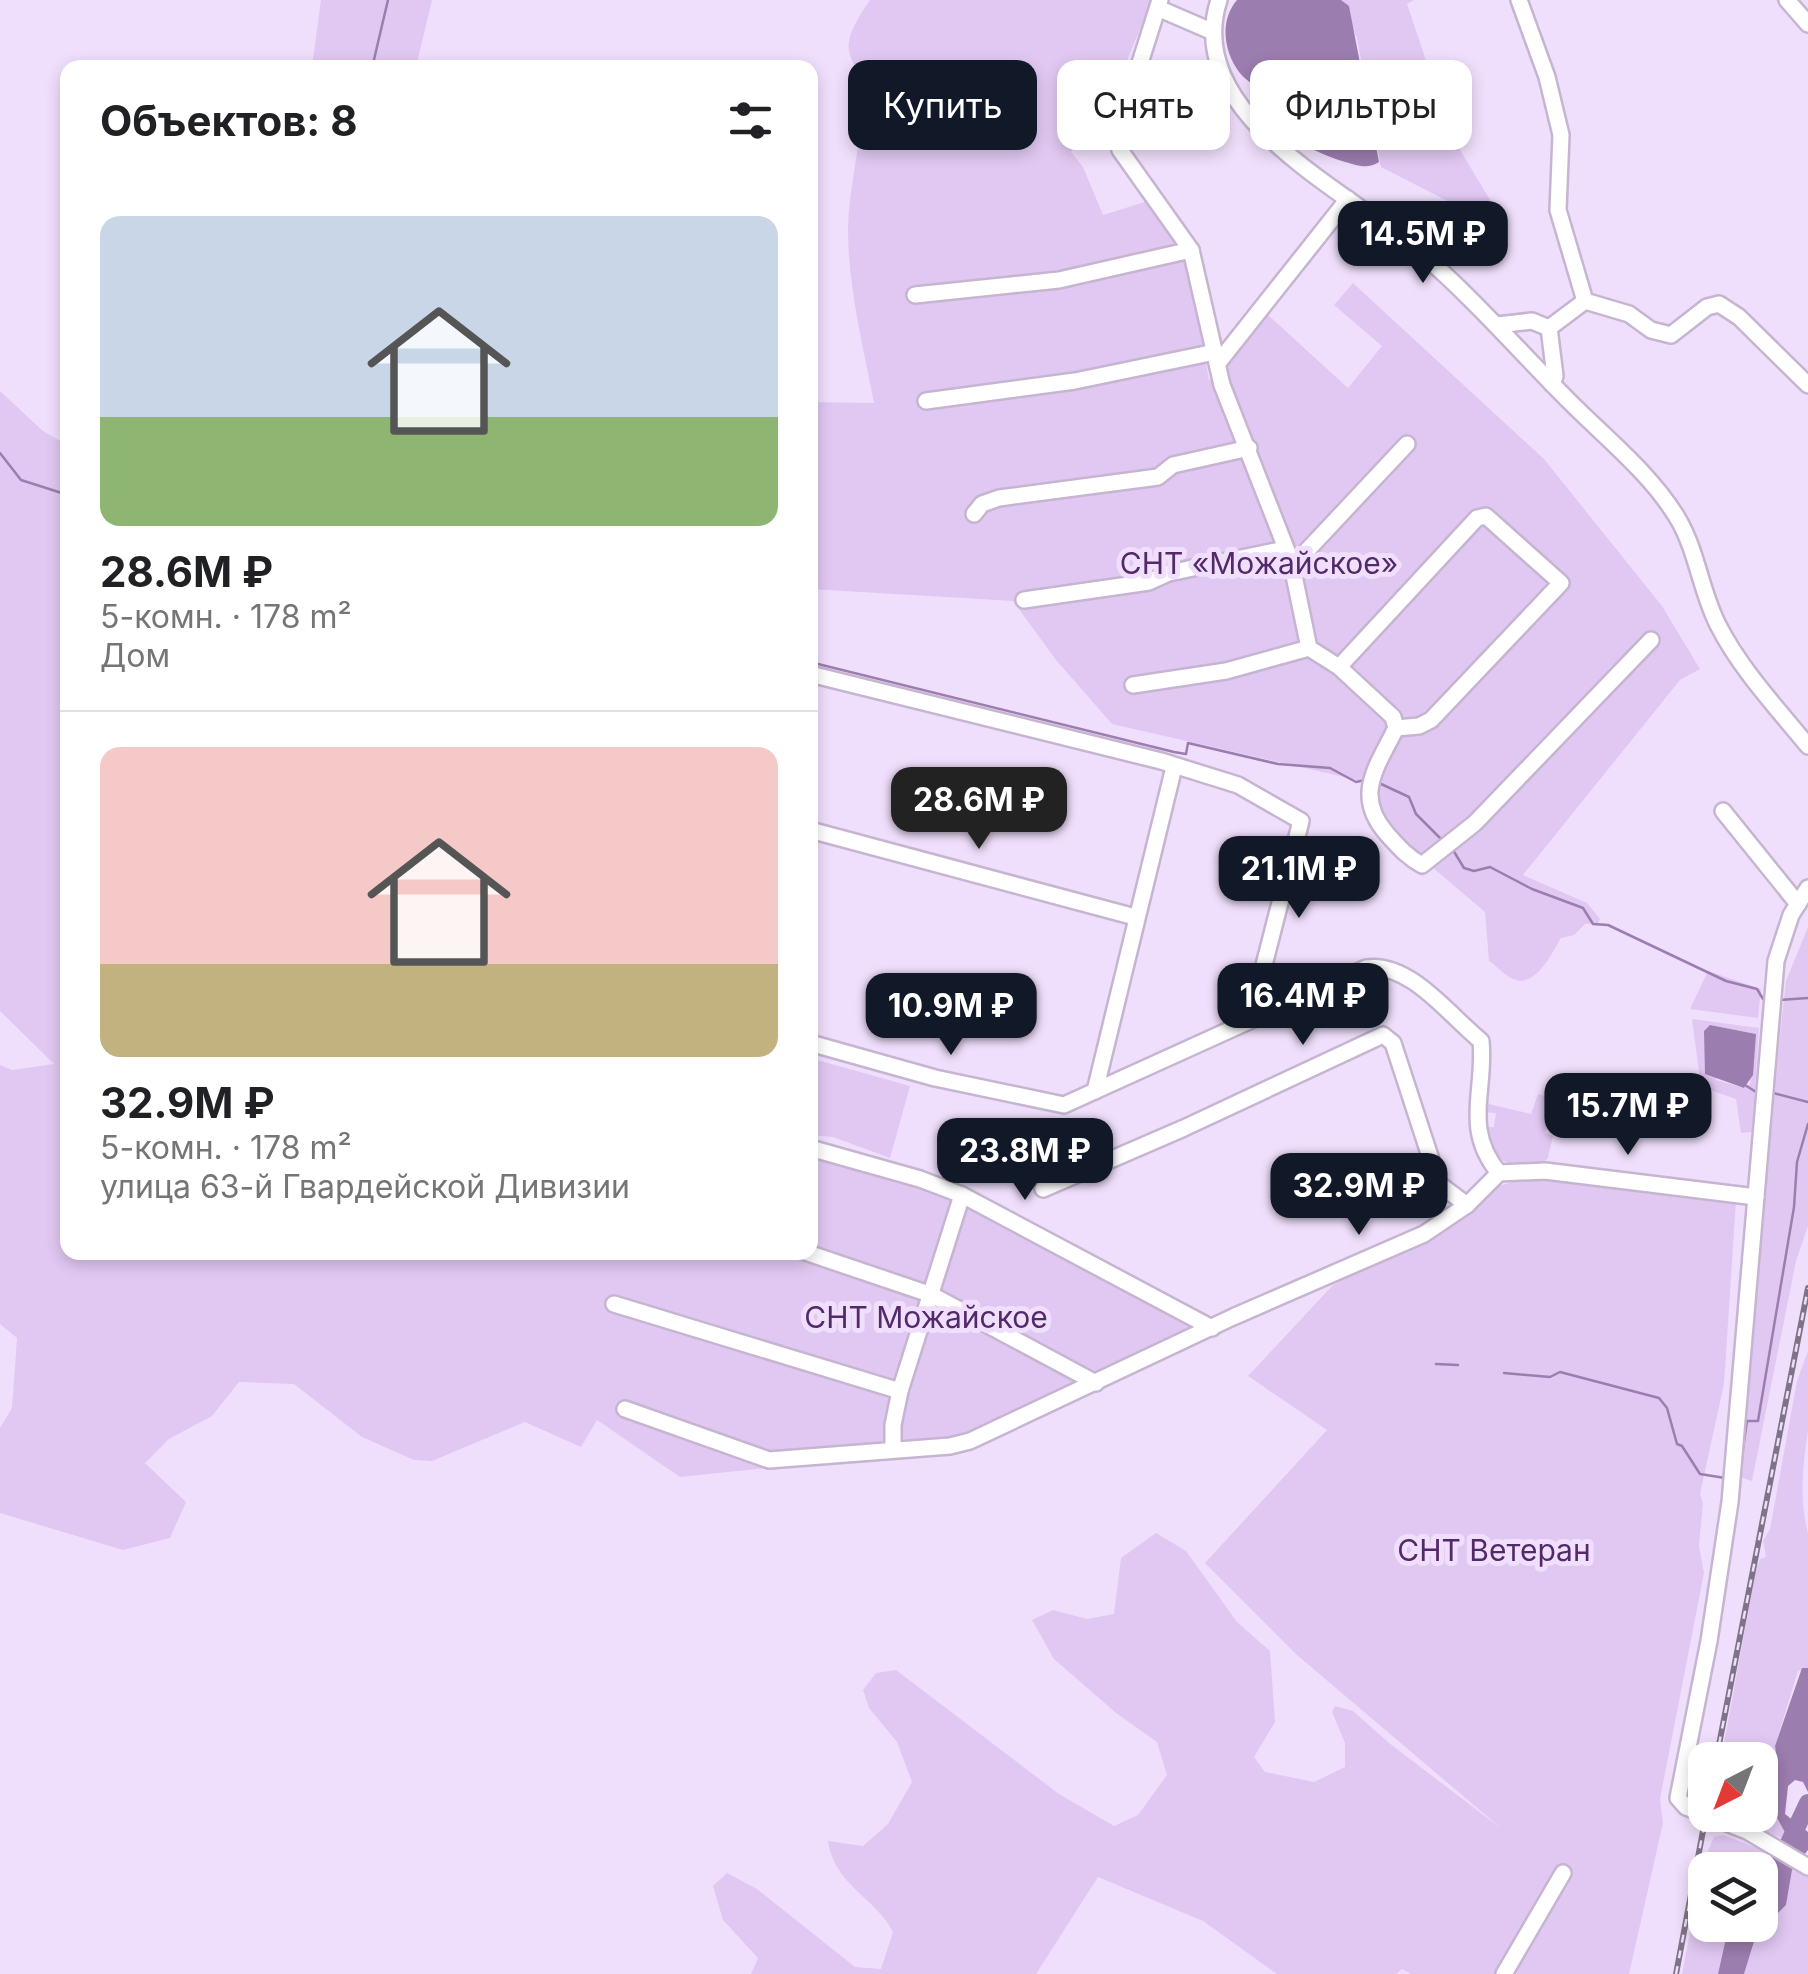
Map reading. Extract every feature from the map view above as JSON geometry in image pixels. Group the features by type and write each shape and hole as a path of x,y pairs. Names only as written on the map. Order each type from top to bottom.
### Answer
{"street":[{"path":"1219,0 1211,31 1215,60 1238,102 1273,144 1420,252 1497,325 1651,484 1679,520 1717,624 1745,669 1808,746"},
{"path":"1519,0 1547,78 1561,135 1558,210 1585,301"},
{"path":"1786,0 1808,24"},
{"path":"1211,31 1160,4 1138,66 1110,113 1120,150 1191,250 1222,385 1288,555 1309,648 1339,667 1392,717 1396,728 1368,782 1368,804 1380,825 1408,858 1422,864 1431,861 1475,823 1651,640"},
{"path":"926,400 1075,382 1217,357 1348,199"},
{"path":"915,295 1060,280 1191,250"},
{"path":"1549,328 1585,301"},
{"path":"1585,301 1629,314 1651,330 1671,335 1707,307 1719,304 1740,318 1808,386"},
{"path":"1497,325 1532,321 1549,328"},
{"path":"1549,328 1555,376 1552,384"},
{"path":"1024,600 1149,582 1169,572 1288,555 1301,557 1407,444"},
{"path":"974,514 982,504 1000,498 1158,477 1172,466 1249,448"},
{"path":"1339,667 1477,518 1486,516 1561,583 1431,720 1419,726 1396,728"},
{"path":"1132,685 1226,670 1309,648"},
{"path":"818,676 1238,786 1301,821 1254,1000 1255,1018"},
{"path":"1095,1091 1174,767"},
{"path":"1723,812 1798,904"},
{"path":"818,832 1136,917"},
{"path":"1689,1742 1728,1518 1776,961 1808,888"},
{"path":"818,1045 935,1078 1064,1105 1366,968 1380,966 1400,972 1480,1040 1478,1134 1486,1156 1499,1173"},
{"path":"1042,1188 1184,1128 1383,1035 1393,1043 1439,1184 1467,1205"},
{"path":"818,1150 920,1179 962,1196 1212,1328"},
{"path":"625,1409 770,1460 950,1446 970,1441 1232,1317 1424,1234 1467,1205 1499,1173 1546,1171 1756,1197"},
{"path":"894,1448 893,1425 900,1391 962,1196"},
{"path":"818,1256 932,1295 1096,1383"},
{"path":"614,1304 900,1391"},
{"path":"1688,1747 1678,1798 1688,1809"},
{"path":"1743,1832 1772,1844 1808,1867"},
{"path":"1504,1974 1563,1872"}],"green space":[{"path":"321,0 432,0 418,60 313,60"},
{"name":"СНТ «Можайское»","path":"870,0 1152,0 1127,60 1057,60 1057,150 1072,150 1103,215 1148,201 1188,257 1209,380 1267,314 1348,388 1382,346 1334,305 1353,283 1544,459 1662,606 1700,669 1680,680 1523,875 1587,903 1600,919 1561,938 1531,978 1513,979 1489,961 1485,912 1432,867 1422,875 1378,830 1366,782 1112,724 1056,660 1013,601 818,589 818,402 874,403 853,294 849,250 850,198 858,150 1037,150 1037,60 852,60 850,37"},
{"path":"1341,0 1414,0 1407,4 1426,60 1361,60 1357,38"},
{"path":"1378,150 1460,150 1495,208 1477,216 1381,167"},
{"name":"СНТ Можайское","path":"0,391 43,431 60,441 60,1260 818,1260 818,1143 917,1173 1211,1323 969,1447 680,1477 597,1420 581,1447 525,1422 432,1461 414,1460 362,1437 294,1384 239,1382 212,1416 169,1439 145,1463 186,1502 170,1538 123,1550 0,1513 0,1428 12,1408 17,1338 0,1324 0,1065 12,1070 54,1064 0,1011"},
{"path":"1808,927 1808,1226 1796,1261 1752,1481 1740,1477 1780,1035 1786,981"},
{"path":"1708,971 1761,989 1758,1018 1690,1009"},
{"path":"1692,1019 1759,1028 1752,1132 1741,1133 1736,1099 1701,1087","holes":["1710,1025 1756,1034 1750,1084 1744,1088 1716,1080"]},
{"path":"818,1060 910,1086 890,1158 833,1137 818,1136"},
{"path":"1538,1094 1556,1099 1545,1133 1553,1136 1548,1158 1542,1164 1509,1163 1493,1149 1484,1127 1494,1127 1496,1113 1483,1112 1484,1103 1531,1114"},
{"name":"СНТ Ветеран","path":"1520,1180 1572,1180 1736,1201 1724,1384 1700,1494 1703,1503 1699,1546 1704,1573 1660,1799 1663,1823 1629,1974 1411,1974 1402,1969 1396,1974 1277,1974 1203,1921 1098,1877 1036,1974 751,1974 758,1958 723,1920 713,1886 727,1873 757,1889 855,1967 881,1969 893,1932 838,1869 828,1841 863,1846 888,1824 912,1782 897,1742 869,1708 863,1690 876,1673 896,1670 1059,1794 1114,1826 1138,1815 1167,1775 1157,1742 1116,1713 1054,1659 1032,1620 1053,1610 1087,1619 1114,1614 1121,1558 1156,1533 1186,1551 1237,1622 1270,1651 1275,1722 1254,1757 1265,1772 1314,1782 1345,1767 1345,1743 1332,1712 1335,1706 1353,1711 1502,1829 1297,1655 1205,1563 1327,1430 1248,1376 1332,1286 1364,1267 1402,1254 1471,1210 1495,1187"},
{"path":"1808,1351 1803,1495 1808,1533 1808,1668 1798,1671 1776,1742 1724,1742 1756,1569 1760,1559 1766,1557 1763,1541 1770,1529 1797,1381"},
{"path":"1778,1820 1787,1836 1784,1839 1767,1832 1778,1832"},
{"path":"1723,1835 1766,1852 1707,1852 1714,1837"},
{"path":"1792,1870 1808,1876 1808,1974 1744,1974 1754,1942 1778,1942 1778,1913 1786,1905"},
{"path":"1688,1942 1726,1942 1718,1974 1682,1974"}],"shaded area":[{"path":"1237,0 1341,0 1349,6 1359,60 1250,60 1250,83 1230,55 1226,27"},
{"path":"1316,150 1377,150 1379,162 1361,166"},
{"path":"1710,1025 1756,1034 1753,1075 1744,1088 1705,1074 1704,1031"},
{"path":"1802,1668 1808,1668 1808,1792 1803,1782 1795,1780 1788,1786 1785,1814 1808,1832 1808,1850 1792,1870 1786,1905 1778,1913 1775,1852 1787,1836 1778,1820 1776,1742"},
{"path":"1725,1942 1754,1942 1744,1974 1718,1974"}],"waterway":[{"path":"374,60 388,0"},
{"path":"0,453 21,480 60,492"},
{"path":"818,664 1174,752 1186,754 1188,743 1278,764 1330,768 1356,782 1365,780"},
{"path":"1379,783 1409,797 1416,814 1441,839"},
{"path":"1453,850 1464,868 1474,871 1490,867 1532,889 1583,908 1593,924 1608,925 1726,981 1757,989 1763,999"},
{"path":"1779,1000 1808,998"},
{"path":"1745,1085 1756,1092"},
{"path":"1773,1093 1808,1102"},
{"path":"1739,1476 1747,1421 1758,1421 1794,1207 1797,1162 1808,1124"},
{"path":"1436,1364 1458,1365"},
{"path":"1504,1373 1550,1377 1560,1372 1659,1398 1667,1408 1677,1444 1700,1474 1725,1478"},
{"path":"1789,1843 1808,1803"}],"railway":[{"path":"1720,1742 1808,1288"},
{"path":"1676,1974 1703,1832"}]}
